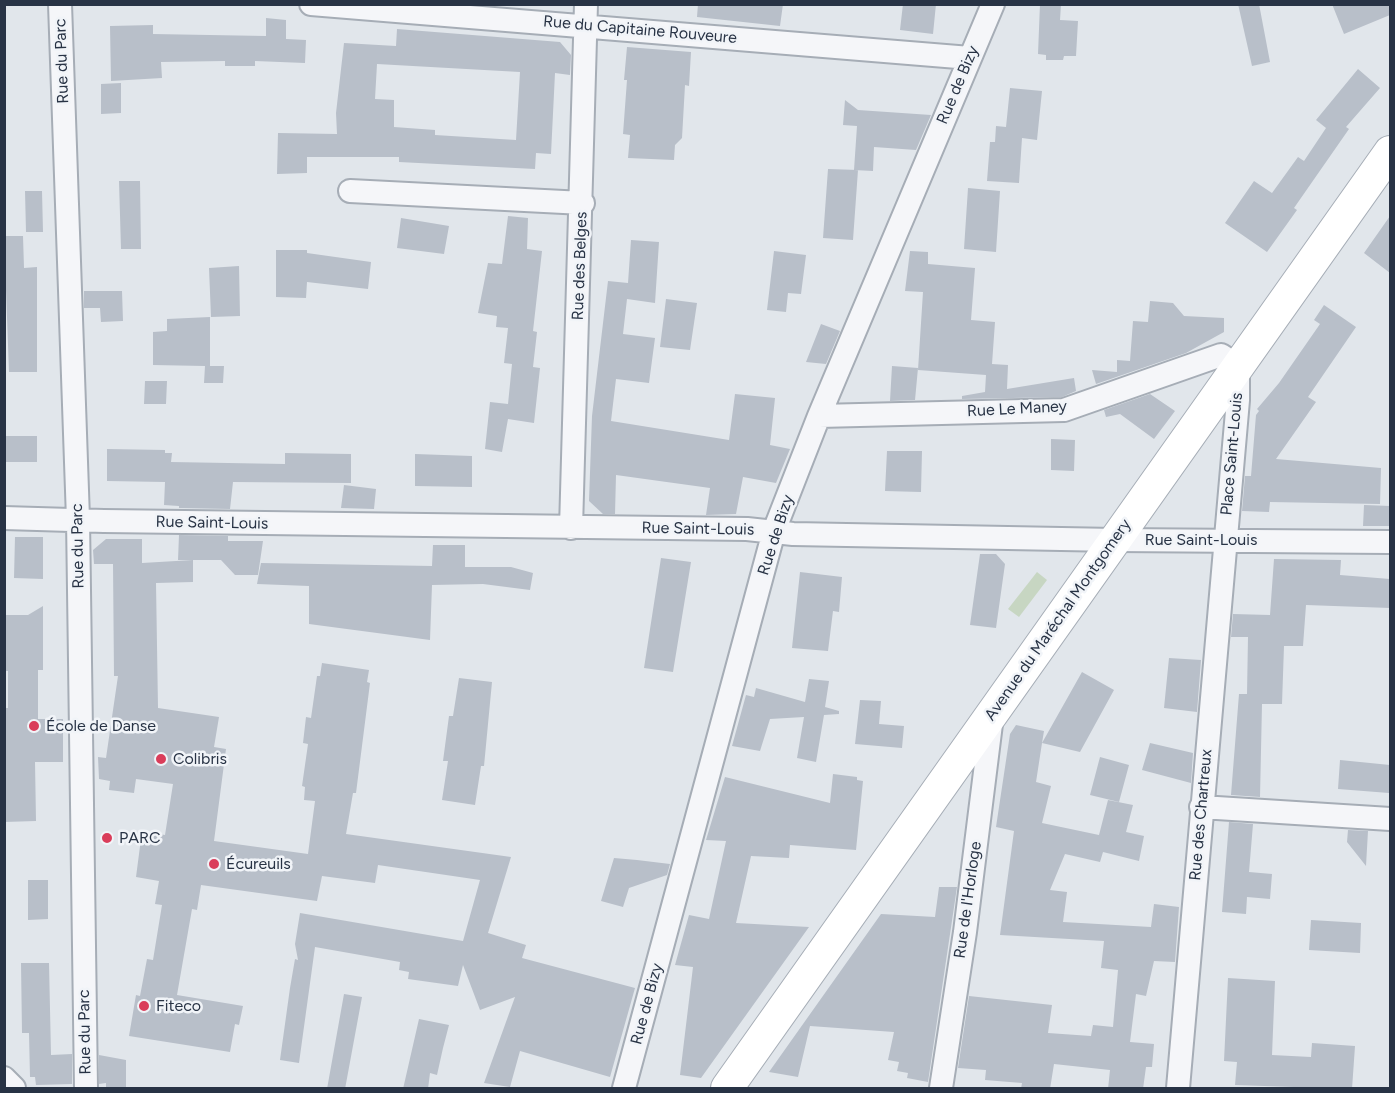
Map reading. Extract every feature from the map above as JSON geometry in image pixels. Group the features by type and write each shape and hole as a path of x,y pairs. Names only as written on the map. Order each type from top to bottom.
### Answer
{"main road":[{"name":"Avenue du Maréchal Montgomery","path":"727,1089 1390,152"}],"street":[{"name":"Rue du Parc","path":"60,4 78,519 86,1089"},
{"name":"Rue du Capitaine Rouveure","path":"311,4 586,15 970,58"},
{"name":"Rue de Bizy","path":"624,1089 774,531 819,416 993,4"},
{"name":"Rue des Belges","path":"572,528 583,203 586,15"},
{"path":"351,192 583,203"},
{"name":"Rue Le Maney","path":"819,416 1064,410 1221,355 1238,366"},
{"name":"Place Saint-Louis","path":"1224,541 1238,400 1238,366"},
{"name":"Rue Saint-Louis","path":"4,518 747,529 1115,540 1390,542"},
{"name":"Rue des Chartreux","path":"1178,1089 1224,541"},
{"name":"Rue de l'Horloge","path":"941,1089 965,932 993,712"},
{"path":"1202,807 1390,819"},
{"path":"4,1078 14,1089"}],"green space":[{"path":"1037,572 1047,580 1019,617 1008,609"}],"building":[{"path":"698,4 783,4 780,26 697,17"},
{"path":"903,4 936,4 933,34 900,30"},
{"path":"1040,4 1061,4 1060,20 1078,21 1076,56 1064,56 1063,60 1046,60 1046,55 1038,54"},
{"path":"1238,4 1259,4 1270,62 1252,66"},
{"path":"1332,4 1390,4 1390,15 1344,34"},
{"path":"266,18 286,20 286,39 306,40 305,63 255,61 255,66 225,66 225,61 161,62 162,78 111,81 110,26 153,25 153,34 266,36"},
{"path":"397,29 560,42 571,55 570,75 555,73 551,154 536,153 535,169 399,162 399,157 307,157 307,173 277,174 278,133 337,134 336,113 344,43 396,46","holes":["377,64 520,72 516,140 435,135 435,130 394,127 394,100 375,99"]},
{"path":"627,47 691,52 689,86 685,85 682,138 675,145 674,160 628,158 630,135 623,134"},
{"path":"1358,69 1380,88 1346,127 1349,129 1294,208 1297,210 1267,252 1225,223 1254,181 1272,193 1298,157 1304,161 1326,128 1316,120"},
{"path":"121,83 121,113 101,114 101,84"},
{"path":"1010,88 1042,91 1037,140 1022,138 1019,183 987,181 990,142 995,142 996,126 1006,127"},
{"path":"845,100 858,110 931,115 916,150 874,147 873,171 854,170 857,126 843,125"},
{"path":"828,169 858,170 853,240 823,238"},
{"path":"119,181 140,181 141,249 121,249"},
{"path":"968,188 1000,191 996,252 964,249"},
{"path":"25,191 42,191 43,232 26,232"},
{"path":"508,216 528,218 527,249 542,251 533,331 537,332 533,367 540,368 534,423 508,419 502,452 485,449 490,402 508,404 512,364 504,363 508,328 496,327 497,316 478,313 488,263 502,264"},
{"path":"1390,216 1390,273 1364,253"},
{"path":"401,218 449,226 444,254 397,248"},
{"path":"4,236 23,236 24,268 37,267 37,372 9,372"},
{"path":"631,240 659,242 655,303 627,299 623,334 655,338 649,383 616,379 611,421 729,440 735,394 775,398 770,445 790,449 776,483 743,477 736,514 706,515 710,488 616,475 615,514 603,514 589,501 592,416 608,281 628,283"},
{"path":"276,250 307,250 307,253 371,262 368,289 307,282 306,298 276,297"},
{"path":"774,251 806,255 801,294 788,293 786,312 767,310"},
{"path":"910,251 928,252 928,264 975,268 971,320 995,322 992,364 1008,365 1007,389 1074,378 1076,391 1062,397 962,399 962,396 985,392 986,375 918,370 923,292 905,291"},
{"path":"239,266 240,316 211,317 209,268"},
{"path":"84,291 122,291 123,321 101,322 100,308 84,308"},
{"path":"666,299 697,303 690,350 660,347"},
{"path":"1150,301 1173,303 1184,316 1224,318 1224,332 1186,353 1096,384 1092,370 1117,372 1117,360 1130,361 1133,321 1148,322"},
{"path":"1324,305 1356,327 1308,397 1316,402 1276,459 1381,468 1380,504 1270,502 1269,512 1242,511 1245,476 1251,476 1256,415 1259,411 1257,409 1279,383 1320,324 1314,320"},
{"path":"210,317 210,366 224,366 223,383 204,383 205,366 153,365 153,332 167,331 167,319"},
{"path":"821,324 840,331 826,364 806,362"},
{"path":"892,366 918,368 915,400 890,401"},
{"path":"145,381 167,381 166,404 144,404"},
{"path":"1150,394 1175,411 1154,439 1120,414 1106,417 1104,410"},
{"path":"4,436 37,436 37,462 4,462"},
{"path":"1051,439 1075,440 1074,471 1051,470"},
{"path":"107,449 165,450 165,453 172,453 171,462 285,464 285,453 351,454 351,483 233,482 230,509 179,508 179,506 164,505 165,482 107,481"},
{"path":"887,451 922,451 921,492 885,491"},
{"path":"415,454 472,456 472,487 415,486"},
{"path":"344,485 376,489 374,509 341,508"},
{"path":"1364,505 1390,506 1390,526 1363,526"},
{"path":"179,535 228,536 228,541 263,541 258,575 235,575 221,560 178,560"},
{"path":"15,537 43,537 43,579 14,578"},
{"path":"106,539 142,539 142,563 193,560 193,582 156,583 158,708 219,717 214,747 226,749 214,841 308,854 315,801 304,800 305,787 302,786 308,744 303,743 306,717 311,718 317,676 320,676 322,663 369,670 367,682 370,683 356,793 353,793 346,834 511,857 488,933 526,945 522,958 635,988 610,1077 520,1051 510,1087 484,1083 515,997 480,1010 463,965 458,986 408,979 409,972 399,970 400,962 315,947 299,1063 280,1060 295,959 298,960 295,944 300,913 463,941 480,880 378,865 375,883 322,876 317,901 201,885 197,910 192,909 177,995 243,1006 239,1025 235,1024 230,1052 129,1036 136,995 140,996 147,959 153,960 162,905 155,904 159,881 136,877 142,831 165,835 173,784 136,779 134,793 109,790 110,781 99,779 98,757 106,758 118,676 114,676 113,564 94,564 93,550"},
{"path":"433,545 465,545 465,567 511,567 533,573 530,590 483,584 432,585 430,640 309,624 309,586 257,584 261,563 432,566"},
{"path":"980,554 996,554 1005,564 996,628 970,625"},
{"path":"661,558 691,562 673,672 644,668"},
{"path":"1274,559 1341,560 1340,575 1390,579 1390,608 1306,605 1303,646 1284,646 1282,704 1262,704 1260,797 1231,795 1239,694 1247,694 1248,637 1231,637 1233,614 1270,615"},
{"path":"800,572 842,577 839,612 833,611 828,651 792,648"},
{"path":"43,606 43,670 38,670 38,719 63,719 63,762 35,762 36,821 4,822 4,708 8,708 8,671 4,671 4,615 28,615"},
{"path":"1169,658 1201,660 1197,712 1164,708"},
{"path":"1082,672 1114,690 1080,752 1042,743"},
{"path":"459,678 492,682 484,766 481,766 475,805 442,800 448,761 443,761 449,716 453,716"},
{"path":"809,679 829,681 825,707 839,711 839,714 824,715 816,762 797,758 804,717 770,719 760,751 732,746 746,695 754,697 756,688 805,702"},
{"path":"860,700 881,701 879,724 904,726 902,748 855,744"},
{"path":"1016,725 1044,731 1036,782 1051,786 1042,823 1099,835 1108,800 1133,805 1126,832 1144,836 1139,861 1103,852 1100,862 1065,854 1050,890 1067,892 1063,922 1151,927 1154,904 1179,907 1175,962 1154,961 1146,996 1136,994 1130,1042 1154,1044 1152,1067 1146,1067 1143,1089 1108,1089 1110,1070 1054,1064 1050,1089 1021,1089 1022,1083 985,1080 986,1070 958,1068 969,996 1052,1005 1048,1033 1091,1036 1093,1025 1113,1027 1118,970 1101,968 1104,941 1000,935 1014,831 996,827 1010,734"},
{"path":"1150,743 1193,753 1191,783 1142,770"},
{"path":"1100,757 1129,765 1119,802 1090,795"},
{"path":"1340,760 1390,765 1389,793 1338,789"},
{"path":"833,774 857,777 857,780 863,781 856,850 790,845 789,858 751,856 736,923 809,927 701,1078 680,1075 693,967 675,965 689,915 709,919 726,841 706,840 725,777 830,803"},
{"path":"1229,822 1253,824 1249,872 1272,874 1270,899 1247,897 1246,914 1222,912"},
{"path":"1348,830 1368,831 1366,866 1347,842"},
{"path":"614,858 670,864 667,875 629,888 623,907 601,901"},
{"path":"28,880 48,880 48,919 28,920"},
{"path":"939,887 957,887 928,1082 907,1078 908,1073 897,1071 899,1062 888,1060 894,1032 810,1026 798,1077 769,1072 881,914 935,917"},
{"path":"1311,920 1361,923 1360,953 1309,950"},
{"path":"21,963 49,963 51,1055 72,1054 72,1084 36,1085 35,1077 30,1077 29,1033 22,1033"},
{"path":"1228,978 1275,981 1272,1055 1311,1057 1312,1043 1355,1046 1352,1089 1235,1085 1237,1062 1224,1061"},
{"path":"344,994 362,997 345,1089 327,1089"},
{"path":"419,1019 449,1025 437,1075 430,1073 428,1089 403,1089"},
{"path":"99,1055 126,1060 126,1089 106,1089 106,1083 99,1084"}],"place":[{"name":"École de Danse","path":"34,726"},
{"name":"Colibris","path":"161,759"},
{"name":"PARC","path":"107,838"},
{"name":"Écureuils","path":"214,864"},
{"name":"Fiteco","path":"144,1006"}]}
